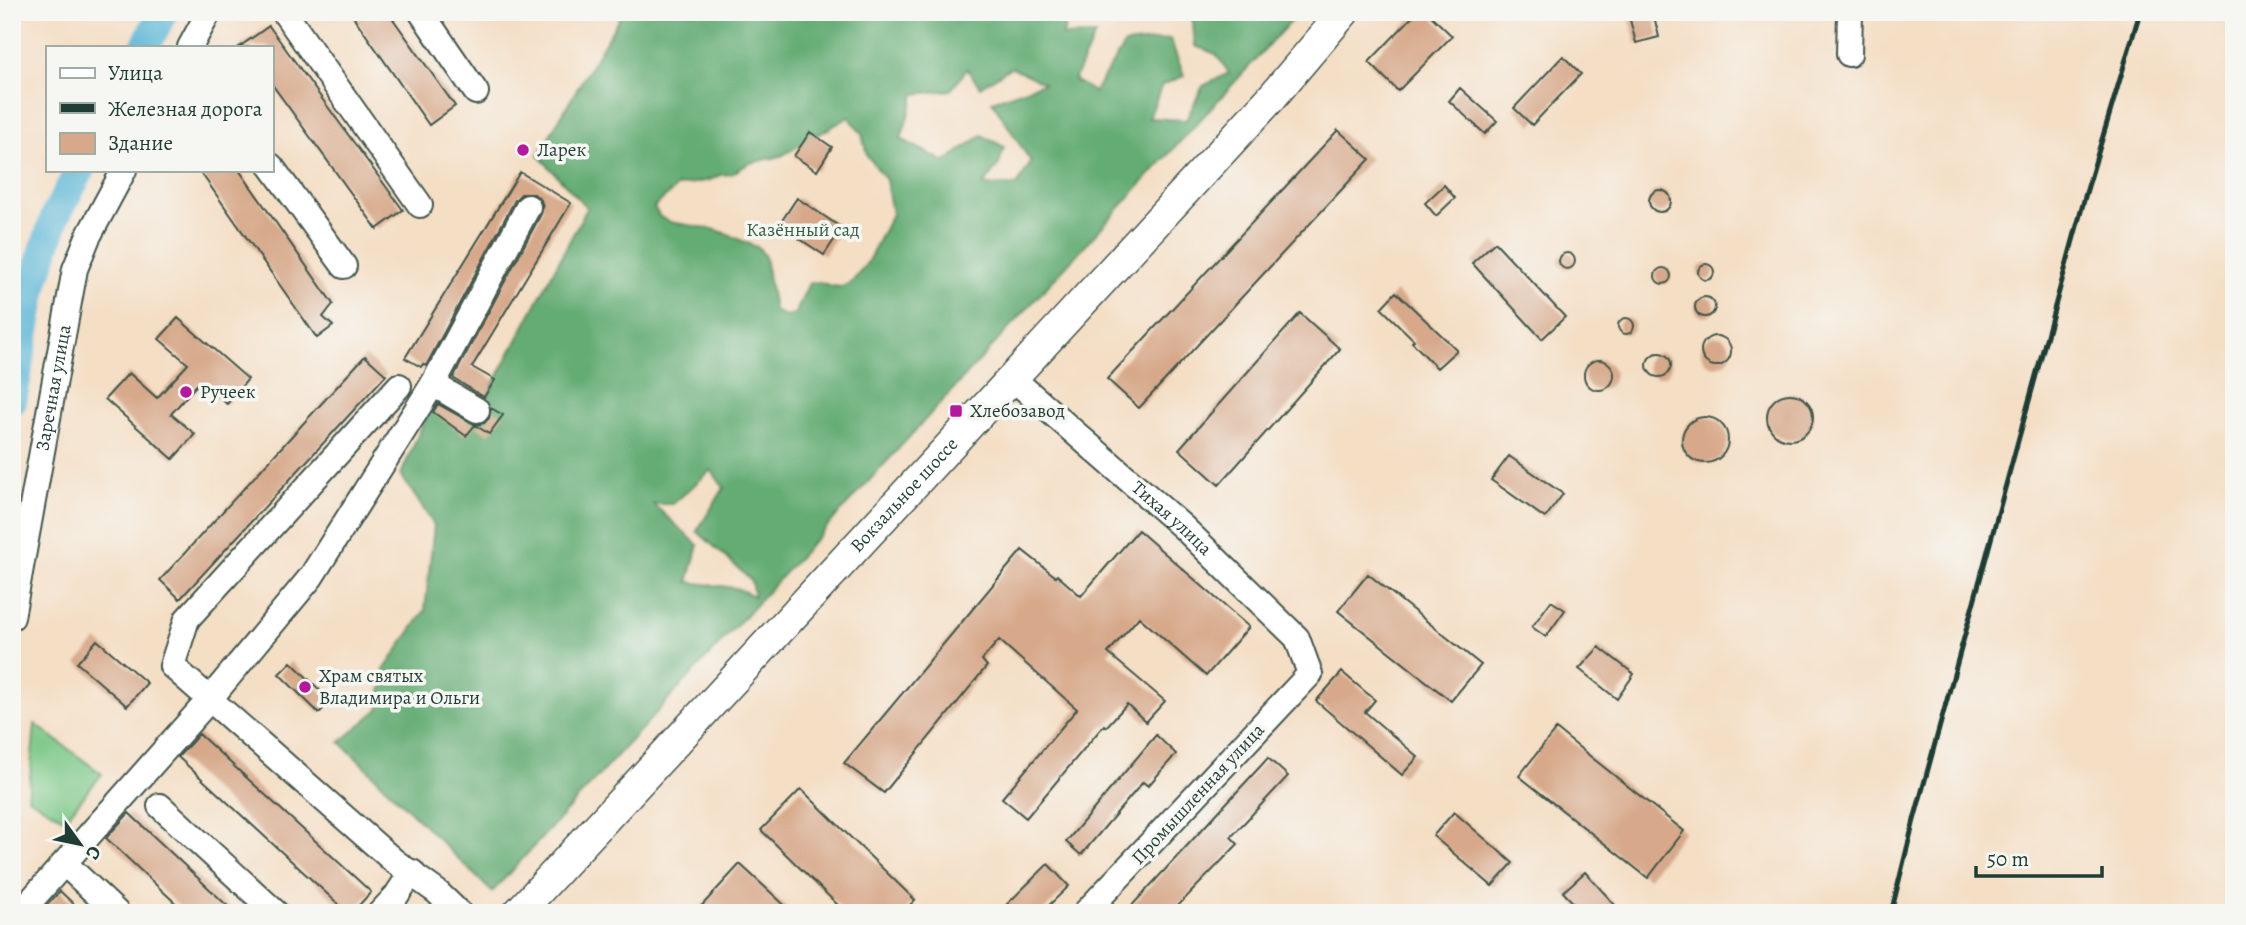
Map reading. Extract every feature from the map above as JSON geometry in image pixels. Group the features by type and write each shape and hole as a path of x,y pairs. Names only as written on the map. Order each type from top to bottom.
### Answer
{"main road":[{"name":"Вокзальное шоссе","path":"518,913 1272,97 1344,12"}],"street":[{"path":"191,46 209,12"},
{"path":"284,12 420,205"},
{"path":"421,12 476,92"},
{"path":"1849,54 1850,12"},
{"path":"273,169 344,266"},
{"name":"Заречная улица","path":"12,617 75,269 88,237 123,172"},
{"path":"20,913 209,700 311,577 433,384 528,207"},
{"name":"Тихая улица","path":"1011,377 1184,528 1297,638 1310,674"},
{"path":"433,384 477,410"},
{"path":"399,386 187,619 172,666 394,861 412,872 457,912"},
{"name":"Промышленная улица","path":"1085,913 1310,674"},
{"path":"160,806 276,913"},
{"path":"64,863 117,913"},
{"path":"380,913 396,896 412,872"}],"green space":[{"name":"Казённый сад","path":"623,12 1068,12 1063,36 1095,35 1074,80 1094,92 1125,44 1170,39 1184,76 1162,85 1149,118 1186,120 1203,86 1229,73 1216,54 1195,46 1192,12 1299,12 492,892 340,742 379,709 384,670 425,610 434,525 401,475 437,390 483,404 587,208 538,155","holes":["1011,67 1044,83 992,101 1031,162 1017,185 983,186 999,164 1004,147 982,135 945,162 901,139 915,94 951,90 967,69 980,87","849,117 862,134 867,155 886,180 892,214 867,263 852,282 842,287 820,282 809,283 795,314 784,316 774,310 765,257 759,248 717,230 670,222 660,217 654,207 678,186 731,174 750,163 781,156","711,470 724,488 697,531 751,580 754,596 736,588 688,582 698,545 653,504 673,504"]},
{"path":"35,724 102,774 65,819 28,798"}],"building":[{"path":"350,12 388,12 455,106 429,125"},
{"path":"1417,12 1427,12 1452,36 1398,91 1369,62"},
{"path":"1628,12 1653,12 1659,37 1636,43"},
{"path":"269,26 403,210 377,229 273,86 273,46 240,46"},
{"path":"1563,56 1581,74 1532,125 1514,108"},
{"path":"1460,88 1497,121 1485,134 1449,101"},
{"path":"1338,130 1370,159 1139,408 1107,379"},
{"path":"810,132 832,147 817,171 794,156"},
{"path":"200,172 240,172 333,304 323,317 333,326 317,338"},
{"path":"520,172 571,203 472,367 495,380 484,397 453,378 541,214 541,200 534,194 521,194 515,200 426,366 423,364 421,367 405,358"},
{"path":"1444,185 1455,198 1436,216 1425,203"},
{"path":"1660,190 1668,193 1671,201 1668,209 1660,212 1652,209 1649,201 1652,193"},
{"path":"797,198 842,228 824,255 779,225"},
{"path":"1495,242 1565,317 1542,339 1472,263"},
{"path":"1564,253 1570,253 1575,261 1573,267 1564,269 1559,264 1559,258"},
{"path":"1703,264 1709,264 1714,272 1712,278 1703,280 1698,275 1698,269"},
{"path":"1660,268 1666,268 1671,276 1669,282 1660,284 1655,279 1655,273"},
{"path":"1396,292 1457,350 1437,368 1412,342 1414,340 1381,308"},
{"path":"1705,297 1712,300 1715,307 1712,314 1705,317 1698,314 1695,307 1698,300"},
{"path":"1300,313 1340,349 1219,485 1179,449"},
{"path":"178,318 248,379 227,404 200,381 171,414 195,434 173,459 105,399 129,373 157,398 188,364 159,339"},
{"path":"1623,318 1629,318 1634,326 1632,332 1623,334 1618,329 1618,323"},
{"path":"1716,336 1727,340 1731,351 1727,362 1716,366 1705,362 1701,351 1705,340"},
{"path":"1654,353 1664,353 1671,360 1671,370 1664,377 1654,377 1647,370 1647,360"},
{"path":"365,356 386,375 180,599 160,580"},
{"path":"1599,360 1610,364 1614,375 1610,386 1599,390 1588,386 1584,375 1588,364"},
{"path":"1790,394 1806,401 1813,417 1806,433 1790,440 1774,433 1767,417 1774,401"},
{"path":"438,404 476,425 489,418 491,408 503,415 489,434 475,425 466,436 433,412"},
{"path":"1705,417 1721,424 1728,440 1721,456 1705,463 1689,456 1682,440 1689,424"},
{"path":"1509,456 1563,494 1545,518 1491,480"},
{"path":"1138,530 1249,627 1206,676 1139,617 1108,653 1165,701 1146,722 1127,704 1106,727 1104,725 1026,818 1002,798 1077,709 999,640 982,660 987,666 884,793 844,763 1022,550 1081,596"},
{"path":"1368,574 1481,665 1451,701 1338,611"},
{"path":"1551,601 1565,610 1546,637 1532,627"},
{"path":"97,640 147,683 127,706 77,663"},
{"path":"1599,647 1634,674 1617,699 1579,669"},
{"name":"Храм святых Владимира и Ольги","path":"291,662 331,701 319,713 279,674"},
{"path":"1342,672 1375,700 1365,712 1418,757 1402,775 1316,701"},
{"path":"1556,729 1684,831 1648,878 1519,776"},
{"path":"199,734 371,892 352,913 348,913 178,757"},
{"path":"1156,735 1176,754 1148,786 1143,782 1081,855 1066,842"},
{"path":"1268,758 1288,776 1231,837 1238,844 1171,913 1125,913"},
{"path":"801,789 915,900 902,913 846,913 761,830"},
{"path":"1454,812 1513,863 1492,886 1433,836"},
{"path":"129,813 235,913 186,913 106,838"},
{"path":"740,864 793,913 695,913"},
{"path":"1048,864 1069,886 1041,913 998,913"},
{"path":"1585,872 1615,905 1608,913 1583,913 1563,892"},
{"path":"60,891 83,913 40,913"}],"waterway":[{"path":"146,46 163,12"},
{"path":"12,401 34,282 56,214 79,172"}],"railway":[{"path":"1891,913 1914,820 2086,193 2140,12"}],"place":[{"name":"Ларек","path":"523,150"},
{"name":"Ручеек","path":"186,392"},
{"name":"Хлебозавод","path":"956,411"},
{"name":"Храм святых Владимира и Ольги","path":"305,687"}]}
